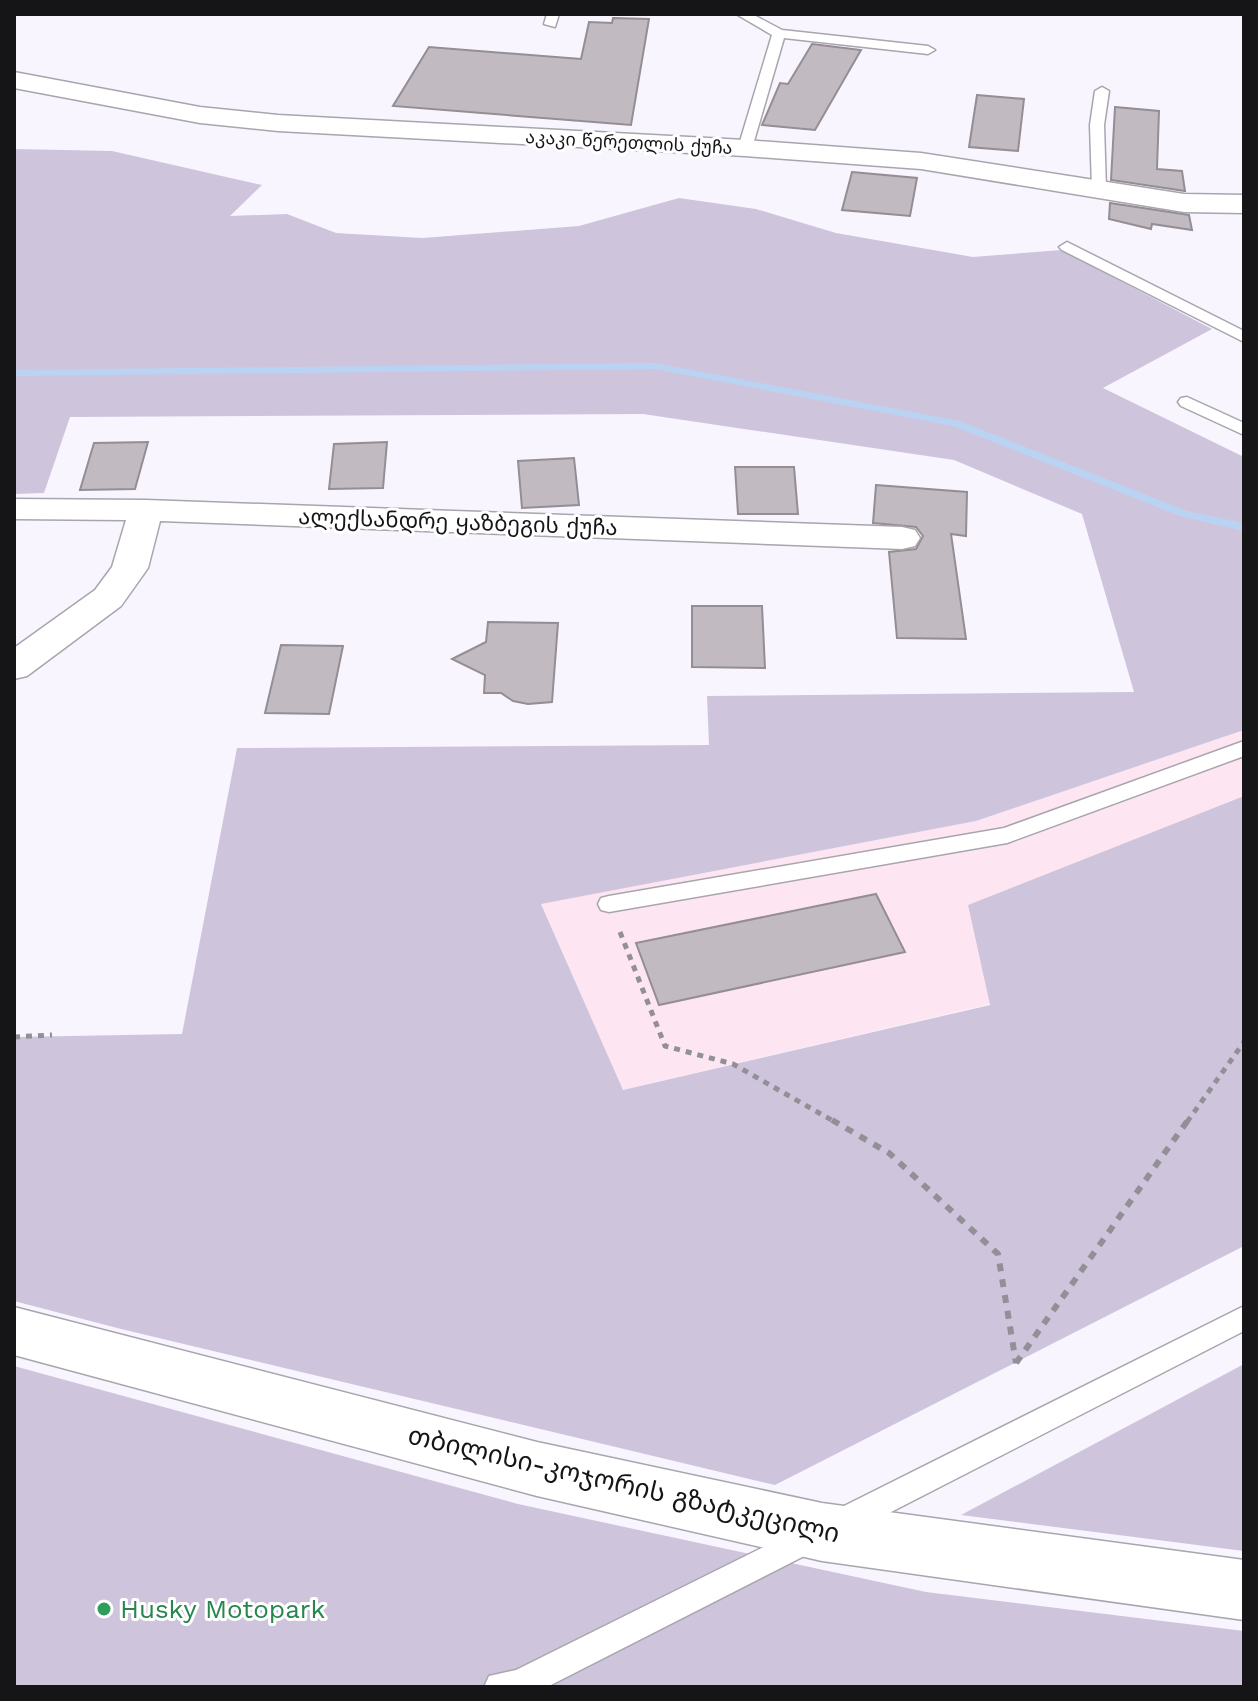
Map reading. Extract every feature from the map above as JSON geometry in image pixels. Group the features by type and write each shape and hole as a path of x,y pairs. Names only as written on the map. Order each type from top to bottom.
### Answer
{"main road":[{"name":"თბილისი-კოჯორის გზატკეცილი","path":"14,1331 537,1469 822,1532 1244,1590"}],"street":[{"name":"აკაკი წერეთლის ქუჩა","path":"14,80 200,115 262,122 745,148 921,161 1184,203 1244,204"},
{"name":"ალექსანდრე ყაზბეგის ქუჩა","path":"14,509 146,510 902,538"},
{"path":"14,667 108,598 130,568 146,510"}],"lane":[{"path":"742,14 779,34 928,50"},
{"path":"745,148 779,34"},
{"path":"1099,189 1097,125 1102,91"},
{"path":"1067,247 1244,337"},
{"path":"1187,402 1244,430"},
{"path":"609,904 1007,835 1244,748"},
{"path":"512,1686 1244,1318"}],"path":[{"path":"609,904 665,1046 733,1064 889,1153 998,1254 1016,1363 1244,1042"},
{"path":"14,1037 52,1035"}],"shaded area":[{"path":"14,149 112,151 262,185 230,216 287,214 336,233 422,238 579,226 679,198 756,209 836,233 973,257 1061,250 1212,329 1103,388 1244,457 1244,730 976,821 541,904 623,1090 990,1005 968,905 1244,796 1244,1246 775,1485 14,1301 14,1037 182,1034 237,748 709,745 707,696 1134,692 1082,514 954,460 643,414 70,417 44,493 14,494"},
{"path":"1244,730 1244,796 968,905 990,1004 622,1090 541,903 976,821"},
{"path":"1244,1364 1244,1551 961,1515"},
{"path":"14,1366 518,1504 926,1592 1244,1631 1244,1687 14,1687"}],"building":[{"path":"613,18 649,19 631,125 393,106 429,47 581,59 589,22 612,23"},
{"path":"812,44 861,50 815,130 762,125 780,83 788,84"},
{"path":"977,95 1024,99 1018,151 969,147"},
{"path":"1115,107 1159,111 1157,169 1182,171 1185,191 1111,180"},
{"path":"852,172 917,178 910,216 842,210"},
{"path":"1110,203 1189,215 1192,230 1152,224 1151,229 1109,219"},
{"path":"148,442 135,489 80,490 94,443"},
{"path":"387,442 383,488 329,489 334,444"},
{"path":"574,458 579,505 522,508 518,461"},
{"path":"735,467 794,467 798,514 738,514"},
{"path":"876,485 967,492 966,536 951,534 966,639 897,638 889,552 916,549 923,536 916,527 873,523"},
{"path":"692,606 762,606 765,668 692,667"},
{"path":"488,622 558,623 552,702 528,704 513,701 501,693 484,693 485,675 452,659 486,642"},
{"path":"281,645 343,646 329,714 265,713"},
{"path":"876,894 905,952 659,1005 636,943"}],"waterway":[{"path":"14,373 655,366 956,423 1184,514 1244,527"}],"place":[{"name":"Husky Motopark","path":"104,1609"}]}
